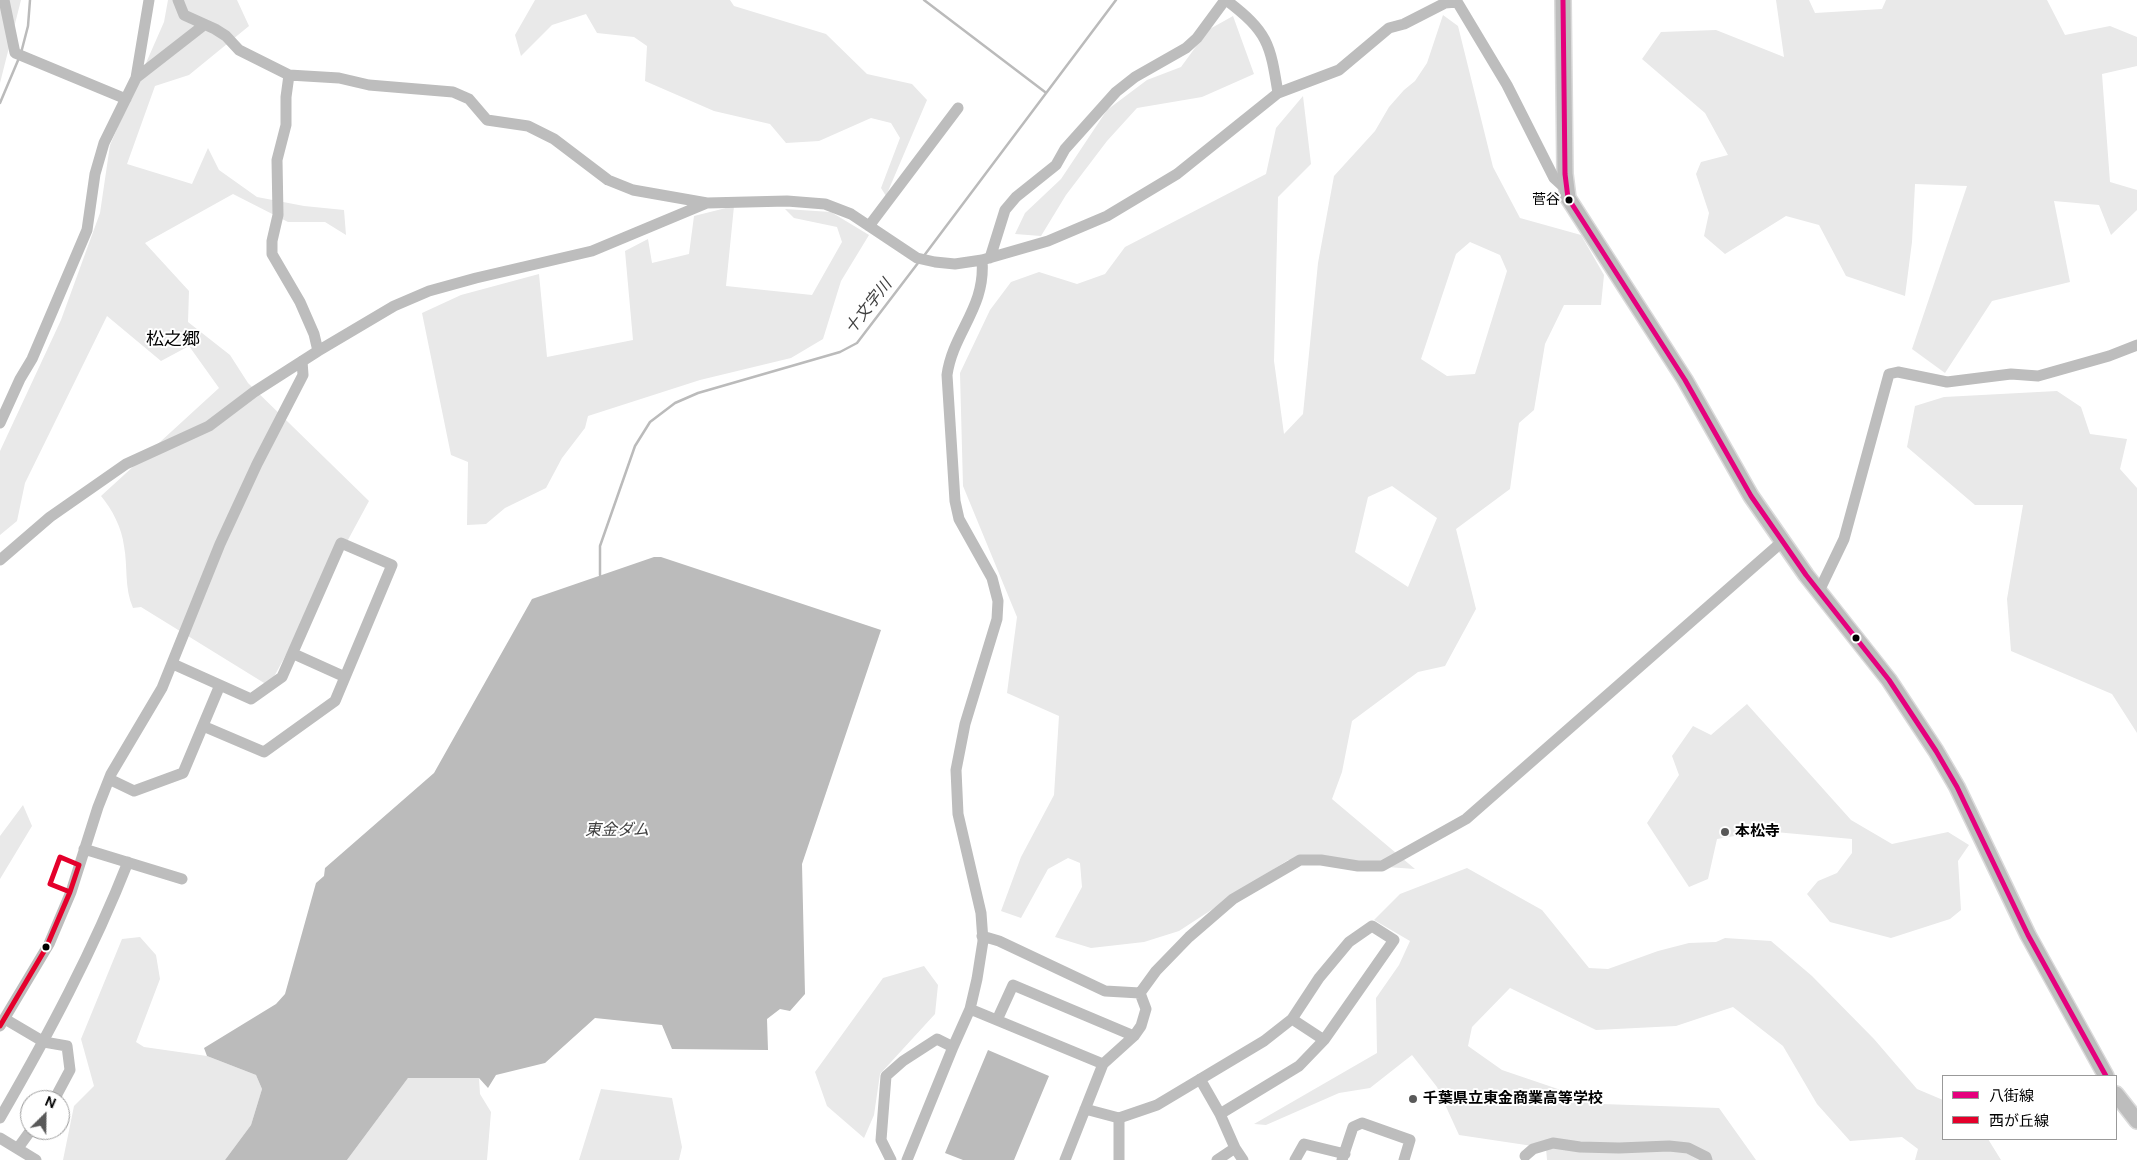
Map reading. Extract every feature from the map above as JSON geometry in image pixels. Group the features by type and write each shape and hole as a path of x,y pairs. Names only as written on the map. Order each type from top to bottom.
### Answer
{"main road":[{"path":"1563,0 1566,189 1572,205 1685,380 1742,481 1819,591 1889,680 1940,758 1957,787 2028,935 2105,1075"},
{"path":"2117,1095 2137,1122"}],"street":[{"path":"4,0 15,53 126,99"},
{"path":"0,424 20,379 32,359 66,274 87,230 95,174 104,143 136,78 149,0"},
{"path":"178,0 184,15 226,36 239,50 289,75 339,78 369,85 453,92 469,99 487,120 528,126 554,139 608,180 633,190 707,202 825,204 851,214 917,258 954,264 986,259 1048,241 1107,216 1177,174 1278,94 1339,70 1389,28 1404,24 1445,3 1456,1 1507,85 1554,178 1566,189"},
{"path":"907,1160 970,1009 982,936 977,890 958,814 956,770 965,724 997,619 998,600 992,578 959,519 955,500 947,375 949,361 977,304 986,259 1005,210 1016,197 1056,166 1064,149 1116,92 1154,64 1186,48 1225,0 1251,20 1268,44 1278,94"},
{"path":"136,78 204,25"},
{"path":"289,75 286,96 286,125 277,160 278,215 272,241 272,254 300,302 314,334 318,351"},
{"path":"869,226 958,108"},
{"path":"0,560 50,517 126,464 208,426 302,361 394,306 429,291 592,251 707,202"},
{"path":"1819,591 1844,539 1889,374 1898,372 1947,382 2011,374 2038,376 2110,356 2137,345"},
{"path":"59,1090 70,1070 67,1046 44,1042 2,1022 49,944 71,892 109,779 162,688 220,544 257,464 304,375 302,361"},
{"path":"1140,993 1156,971 1189,937 1234,899 1300,860 1321,860 1358,866 1382,866 1466,819 1783,542"},
{"path":"173,664 251,699 282,676 294,654 342,543 392,565 334,701 264,752 203,726"},
{"path":"294,654 345,677"},
{"path":"109,779 134,791 183,773 220,685"},
{"path":"84,849 182,879"},
{"path":"0,1118 44,1042 107,916 128,862"},
{"path":"1085,1109 1119,1118 1157,1105 1264,1041 1292,1019 1319,978 1349,942 1372,926 1394,940 1324,1040 1299,1066 1220,1114"},
{"path":"982,936 999,941 1105,991 1140,993"},
{"path":"997,1020 1013,985 1134,1036"},
{"path":"1065,1160 1103,1064 1134,1036 1141,1026 1146,1008 1140,993"},
{"path":"970,1009 1103,1064"},
{"path":"1292,1019 1324,1040"},
{"path":"891,1160 881,1140 886,1076 903,1061 937,1039 953,1047"},
{"path":"1200,1079 1243,1160"},
{"path":"1119,1118 1119,1160"},
{"path":"1295,1160 1304,1144 1344,1157 1353,1127 1362,1123 1410,1140 1404,1160"},
{"path":"0,1138 36,1160"},
{"path":"18,1148 24,1140"},
{"path":"1525,1156 1533,1149 1553,1143 1599,1148 1669,1146 1688,1148 1707,1160"},
{"path":"1217,1160 1235,1148"}],"shaded area":[{"path":"0,0 21,0 0,83"},
{"path":"168,0 237,0 249,26 189,75 155,86 127,164 192,184 208,148 219,170 257,197 304,206 344,210 346,235 325,222 288,222 233,194 145,243 189,291 188,322 230,355 248,383 369,501 269,686 141,607 133,608 128,592 121,532 113,513 101,496 219,388 189,346 161,361 107,316 25,483 17,521 0,535 0,451 61,320 100,213 110,145 164,22"},
{"path":"535,0 730,0 734,6 826,34 867,74 912,84 927,100 886,196 881,188 900,138 891,123 871,118 819,141 786,143 770,124 714,111 645,81 647,46 634,37 597,33 586,14 552,25 521,56 515,35"},
{"path":"1776,0 1809,0 1815,13 1882,9 1886,0 2047,0 2065,35 2110,26 2137,37 2137,66 2102,74 2110,182 2137,190 2137,210 2111,235 2099,205 2054,201 2070,282 1992,301 1945,373 1912,349 1967,186 1915,184 1912,242 1905,296 1846,276 1819,225 1786,216 1725,254 1704,236 1709,213 1696,174 1701,162 1728,155 1705,113 1642,59 1661,32 1716,30 1784,57"},
{"path":"1443,15 1458,26 1493,167 1520,218 1581,235 1604,275 1601,305 1564,305 1545,344 1534,410 1519,423 1510,489 1456,529 1476,609 1445,666 1418,672 1352,721 1342,772 1332,799 1415,869 1288,860 1179,931 1144,942 1091,948 1055,937 1082,887 1080,863 1068,858 1048,869 1021,918 1001,911 1021,857 1054,795 1059,716 1007,693 1017,617 963,486 960,373 990,310 1011,282 1039,272 1077,284 1105,274 1125,247 1266,174 1276,128 1303,96 1311,164 1278,197 1274,361 1284,434 1303,414 1318,263 1334,176 1375,131 1389,107 1415,81 1427,63","holes":["1470,242 1500,255 1507,271 1475,374 1447,376 1421,359 1456,254","1392,486 1437,518 1408,587 1355,552 1368,497"]},
{"path":"1233,16 1254,74 1202,97 1137,108 1107,141 1066,195 1041,236 1015,234 1025,213 1061,179 1107,110 1147,80 1181,67 1208,30"},
{"path":"734,206 726,286 812,295 842,242 837,227 794,218 785,209 831,212 869,235 841,281 823,339 791,358 700,380 588,416 585,428 562,458 546,488 505,508 486,524 467,525 468,462 451,455 422,313 461,295 539,274 547,357 633,340 625,251 648,239 652,263 689,254 694,216"},
{"path":"2057,391 2081,407 2090,434 2127,439 2120,469 2137,488 2137,733 2112,694 2011,651 2007,599 2023,505 1975,505 1907,447 1915,406 1944,397"},
{"path":"1747,704 1851,820 1892,844 1948,832 1969,845 1958,861 1961,910 1950,919 1891,938 1830,922 1807,894 1818,881 1837,873 1852,853 1852,839 1764,831 1717,839 1708,879 1689,887 1647,823 1679,775 1672,756 1693,726 1711,735"},
{"path":"23,805 32,826 0,879 0,836"},
{"path":"1467,868 1542,910 1589,968 1608,969 1658,951 1689,943 1716,942 1725,938 1771,941 1812,976 1874,1039 1917,1089 1942,1100 1942,1140 1989,1140 2001,1160 1915,1160 1918,1149 1902,1137 1850,1141 1817,1104 1783,1046 1733,1007 1676,1026 1596,1030 1510,988 1472,1027 1468,1046 1502,1070 1602,1104 1719,1108 1756,1160 1547,1160 1546,1148 1459,1135 1437,1087 1412,1055 1370,1088 1339,1093 1266,1125 1254,1124 1377,1053 1376,998 1399,965 1410,941 1374,920 1400,894"},
{"path":"140,937 156,955 160,979 136,1042 144,1047 207,1056 256,1075 262,1089 251,1125 225,1160 63,1160 67,1140 70,1140 70,1126 74,1106 94,1086 81,1039 122,939"},
{"path":"924,966 938,985 935,1014 880,1074 874,1115 864,1138 827,1106 815,1072 883,978"},
{"path":"408,1078 479,1078 480,1094 491,1112 487,1160 347,1160"},
{"path":"601,1089 672,1098 682,1147 679,1160 579,1160"}],"water":[{"name":"東金ダム","path":"654,557 661,557 881,630 802,864 805,994 790,1011 780,1009 767,1019 768,1050 672,1049 662,1025 595,1018 545,1063 496,1075 488,1088 479,1078 408,1078 347,1160 225,1160 251,1125 262,1089 256,1075 207,1056 204,1048 276,1004 285,994 316,883 324,876 325,868 434,773 532,599"},
{"path":"988,1050 1049,1076 1014,1160 963,1160 945,1153"}],"waterway":[{"path":"21,53 28,26 30,0"},
{"path":"924,0 1045,92"},
{"name":"十文字川","path":"923,257 1116,0"},
{"path":"0,103 19,58"},
{"name":"十文字川","path":"600,575 600,546 635,446 650,422 675,403 698,393 840,352 857,343 918,263"}],"transit line":[{"name":"八街線","path":"1563,0 1565,174 1568,198 1685,380 1751,496 1806,575 1889,680 1936,751 1957,787 2028,935 2105,1075"},
{"name":"西が丘線","path":"60,857 79,865 70,892 50,884 60,857"},
{"name":"西が丘線","path":"0,1026 46,948 70,892"}],"place":[{"name":"菅谷","path":"1569,200"},
{"name":"本松寺","path":"1725,832"},
{"name":"千葉県立東金商業高等学校","path":"1413,1099"}],"district":[{"name":"松之郷","path":"173,340"}]}
